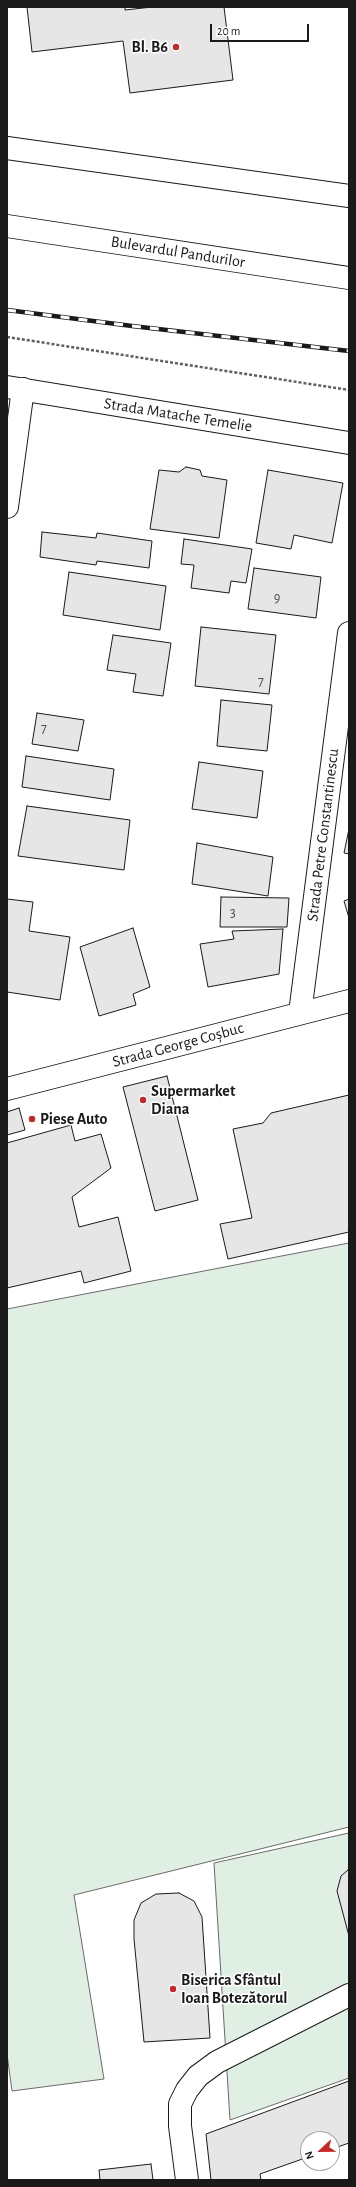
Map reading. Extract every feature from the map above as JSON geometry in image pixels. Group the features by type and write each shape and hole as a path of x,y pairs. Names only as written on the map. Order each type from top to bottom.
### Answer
{"street":[{"path":"7,148 349,196"},
{"name":"Bulevardul Pandurilor","path":"7,226 349,278"},
{"path":"7,507 15,388"},
{"name":"Strada Matache Temelie","path":"15,388 349,443"},
{"name":"Strada Petre Constantinescu","path":"300,1013 349,633"},
{"name":"Strada George Coșbuc","path":"7,1089 349,1000"},
{"path":"187,2180 180,2126 180,2104 187,2090 198,2076 217,2062 349,1995"}],"path":[{"path":"7,337 349,390"}],"green space":[{"path":"349,1243 349,1827 74,1895 104,2079 12,2091 7,2054 7,1309"},
{"path":"349,1833 349,2078 230,2120 214,1863"}],"building":[{"name":"Bl. B6","path":"27,7 125,7 125,10 152,7 224,7 233,80 130,93 123,41 32,52"},
{"path":"186,467 200,470 202,476 227,480 219,538 150,529 159,470 179,472"},
{"path":"268,470 343,483 332,543 294,535 291,549 256,543"},
{"path":"42,532 96,538 97,533 152,541 149,568 97,561 96,565 40,557"},
{"path":"184,539 252,549 246,583 231,581 229,593 191,588 194,565 181,564"},
{"path":"254,568 321,577 316,618 248,609"},
{"path":"69,572 166,586 160,630 63,615"},
{"path":"201,627 276,635 269,694 195,686"},
{"path":"113,635 171,643 163,696 133,692 136,674 107,670"},
{"path":"221,700 272,705 267,751 217,746"},
{"path":"37,713 84,720 78,751 32,744"},
{"path":"26,756 114,769 110,800 22,787"},
{"path":"199,762 263,771 257,818 192,809"},
{"path":"27,806 130,820 124,870 18,856"},
{"path":"349,829 349,854 344,853"},
{"path":"197,843 273,857 268,896 192,884"},
{"path":"221,897 289,898 287,927 220,927"},
{"path":"7,899 33,902 29,931 70,937 60,1000 7,992"},
{"path":"349,899 349,918 344,901"},
{"path":"133,928 150,987 133,994 136,1005 99,1016 80,947"},
{"path":"283,929 279,974 208,987 200,944 234,939 232,931"},
{"path":"167,1076 198,1200 155,1211 123,1087"},
{"path":"349,1095 349,1232 228,1259 220,1224 252,1218 233,1129 263,1123 271,1113"},
{"path":"19,1108 25,1130 7,1135 7,1112"},
{"path":"71,1125 75,1141 101,1134 111,1168 72,1197 79,1227 118,1217 131,1271 84,1283 81,1271 7,1288 7,1143"},
{"path":"348,1870 349,1936 337,1891 341,1876"},
{"name":"Biserica Sfântul Ioan Botezătorul","path":"179,1893 194,1901 202,1917 210,2038 144,2042 134,1939 134,1920 141,1903 156,1894"},
{"path":"349,2081 349,2143 340,2146 340,2131 300,2131 300,2160 260,2174 261,2180 211,2180 206,2134"},
{"path":"151,2164 153,2180 100,2180 99,2170"}],"railway":[{"path":"7,310 349,351"}],"place":[{"name":"Bl. B6","path":"176,47"},
{"name":"Supermarket Diana","path":"143,1100"},
{"name":"Piese Auto","path":"32,1119"},
{"name":"Biserica Sfântul Ioan Botezătorul","path":"173,1989"}]}
